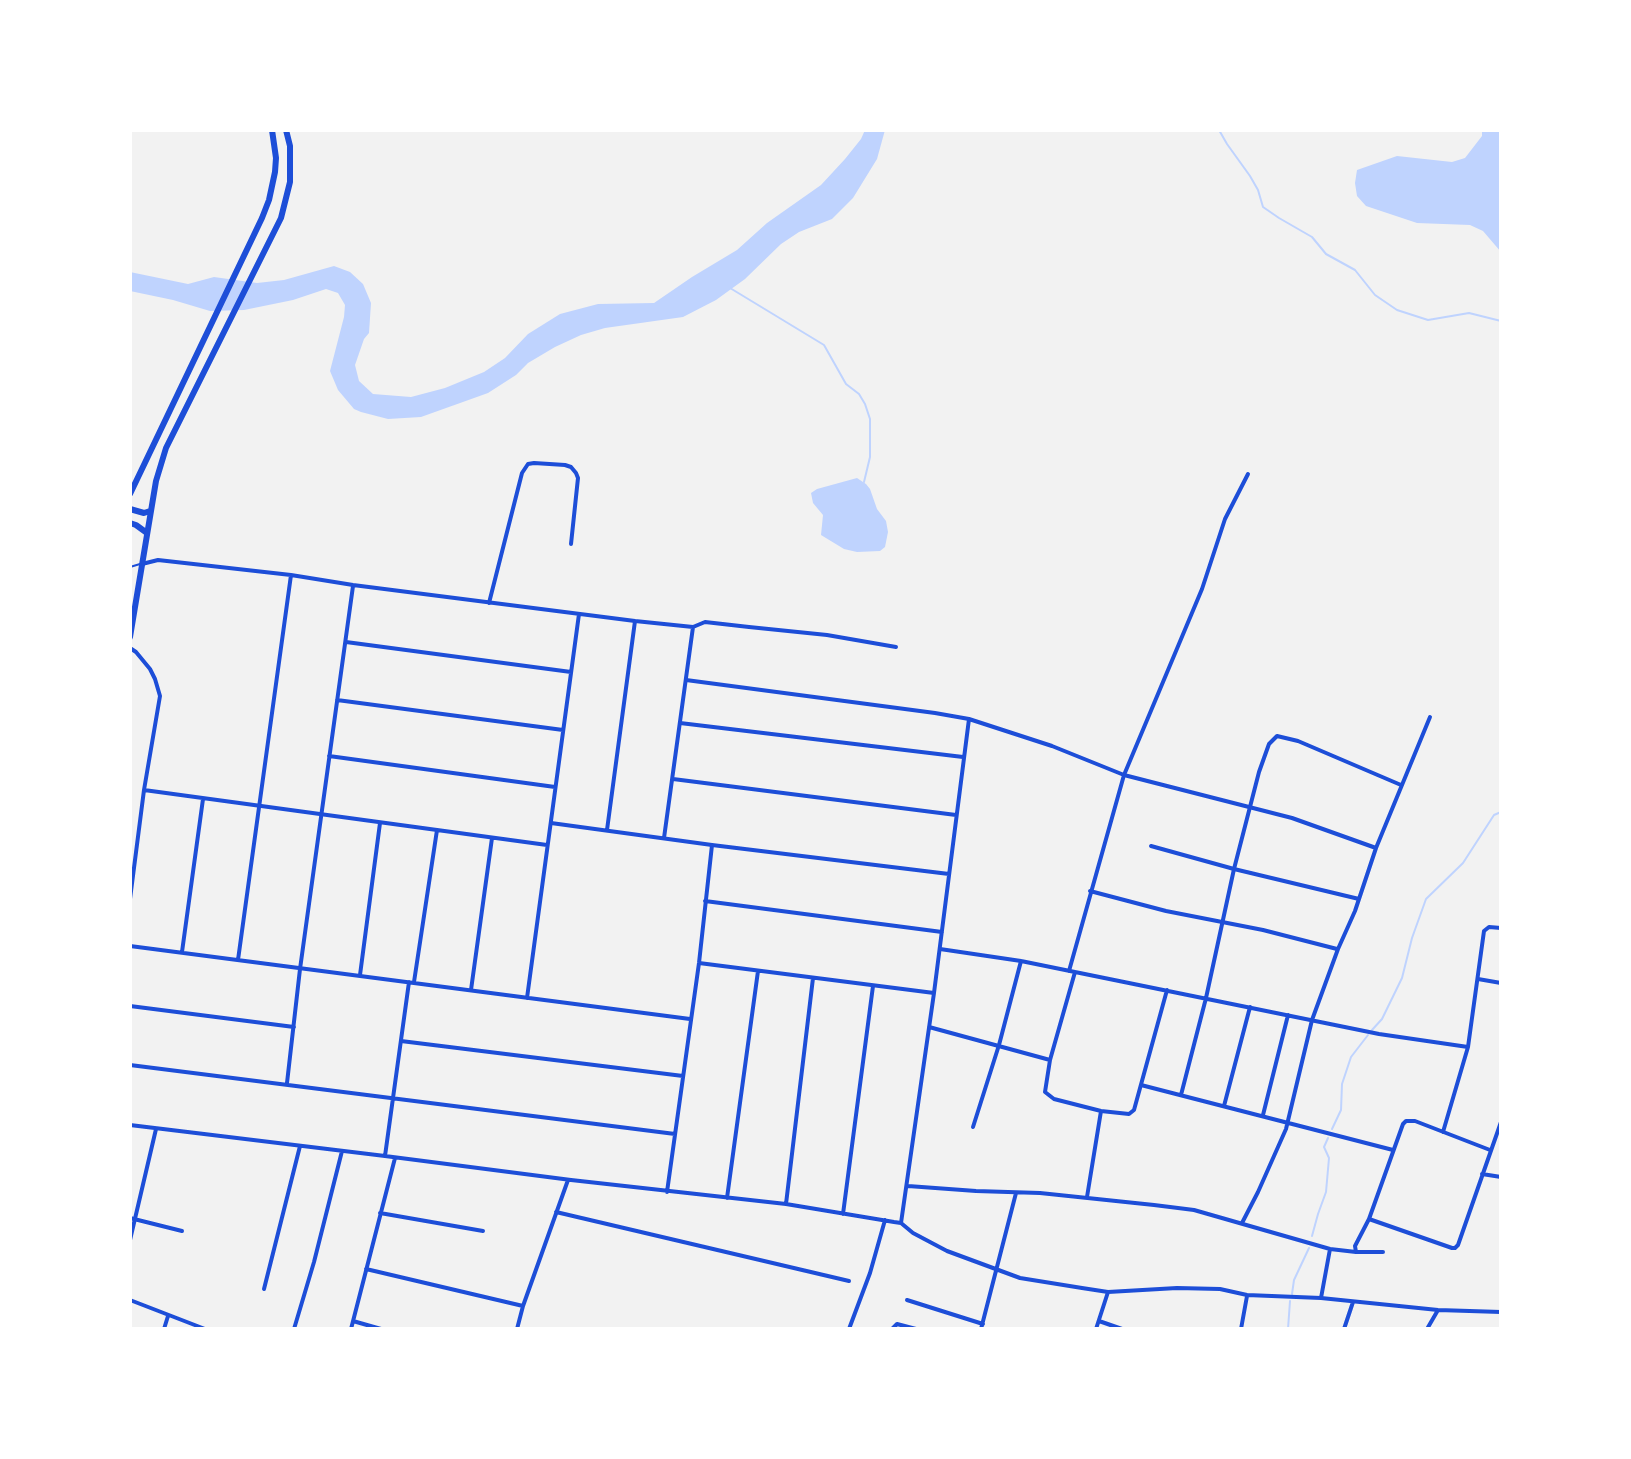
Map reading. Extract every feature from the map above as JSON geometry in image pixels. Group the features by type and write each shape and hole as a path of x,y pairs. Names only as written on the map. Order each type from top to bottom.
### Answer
{"main road":[{"path":"130,494 262,218 273,186 276,158 272,130"},
{"path":"130,637 150,511 166,448 281,218 289,191 291,163 286,130"},
{"path":"130,509 144,513 150,511"},
{"path":"130,523 147,533"}],"street":[{"path":"489,603 522,473 528,464 565,465 576,473 571,544"},
{"path":"1167,990 1132,1113 1101,1111 1054,1099 1045,1092 1090,891 1124,775 1202,589 1225,519 1248,474"},
{"path":"142,564 158,560 635,621 693,627 705,622 827,635 896,647"},
{"path":"238,960 291,575"},
{"path":"287,1083 353,585"},
{"path":"527,998 579,614"},
{"path":"607,830 635,621"},
{"path":"664,838 693,627"},
{"path":"346,642 571,672"},
{"path":"130,648 150,669 160,696 130,899"},
{"path":"686,680 969,719 1052,746 1124,775 1292,818 1376,848"},
{"path":"337,700 563,730"},
{"path":"1242,1223 1281,1143 1312,1020 1376,848 1430,717"},
{"path":"901,1223 969,719"},
{"path":"680,723 963,757"},
{"path":"1181,1095 1234,869 1269,744 1277,736 1298,741 1401,785"},
{"path":"329,756 555,787"},
{"path":"673,779 956,815"},
{"path":"144,790 547,845"},
{"path":"182,952 203,799"},
{"path":"360,975 380,822"},
{"path":"551,823 949,874"},
{"path":"385,1156 437,830"},
{"path":"471,990 492,837"},
{"path":"130,840 138,841"},
{"path":"667,1192 712,845"},
{"path":"1151,846 1359,899"},
{"path":"1090,891 1338,949"},
{"path":"705,901 942,932"},
{"path":"1443,1132 1468,1047 1484,931 1489,927 1501,928"},
{"path":"130,946 690,1019"},
{"path":"940,949 1021,961 1379,1034 1468,1047"},
{"path":"973,1127 1021,961"},
{"path":"699,963 934,993"},
{"path":"727,1198 758,971"},
{"path":"786,1204 813,978"},
{"path":"1478,979 1501,983"},
{"path":"843,1214 873,985"},
{"path":"130,1006 294,1027"},
{"path":"1224,1106 1250,1007"},
{"path":"1263,1115 1288,1015"},
{"path":"929,1027 1050,1060"},
{"path":"401,1041 683,1076"},
{"path":"130,1065 675,1134"},
{"path":"1141,1085 1393,1150"},
{"path":"1087,1197 1101,1111"},
{"path":"1356,1252 1355,1246 1369,1219 1406,1121 1415,1121 1490,1150"},
{"path":"1369,1219 1455,1248 1501,1122"},
{"path":"130,1125 786,1204 885,1220 901,1223 947,1251 1020,1278 1108,1292 1220,1289 1247,1295 1501,1312"},
{"path":"130,1240 132,1218 156,1129"},
{"path":"264,1289 300,1146"},
{"path":"294,1329 342,1151"},
{"path":"351,1329 395,1158"},
{"path":"1482,1174 1501,1177"},
{"path":"517,1329 568,1180"},
{"path":"908,1186 1040,1193 1194,1210 1330,1249 1383,1252"},
{"path":"907,1300 982,1326 1016,1193"},
{"path":"556,1212 849,1281"},
{"path":"380,1213 483,1231"},
{"path":"132,1218 182,1231"},
{"path":"849,1329 885,1220"},
{"path":"1321,1298 1330,1249"},
{"path":"366,1269 523,1306"},
{"path":"1096,1329 1108,1292"},
{"path":"1241,1329 1247,1295"},
{"path":"130,1300 205,1329"},
{"path":"1344,1329 1353,1302"},
{"path":"1427,1329 1438,1310"},
{"path":"164,1329 168,1316"},
{"path":"353,1321 381,1329"},
{"path":"1099,1321 1122,1329"},
{"path":"892,1329 897,1324 916,1329"}],"lane":[{"path":"130,567 142,564"}],"water":[{"path":"865,130 885,130 877,159 853,198 832,219 799,232 781,244 745,279 716,300 683,317 605,328 581,335 528,363 488,393 421,417 388,419 361,412 354,409 338,390 330,371 344,317 345,305 338,293 326,289 293,300 244,310 210,311 130,291 130,272 188,284 214,277 257,283 284,280 334,266 350,272 363,284 371,303 369,333 355,365 359,381 373,394 411,397 445,388 484,372 505,358 528,334 560,314 598,304 654,303 737,250 767,223 821,185 861,139"},
{"path":"1482,130 1501,130 1501,252 1483,231 1470,225 1417,223 1366,206 1357,196 1357,170 1397,156 1452,162 1465,158 1482,136"},
{"path":"857,478 870,489 877,509 886,521 888,532 885,547 880,551 844,549 821,535 823,515 813,503 811,493"}],"waterway":[{"path":"1219,130 1250,176 1263,207 1312,237 1326,254 1355,270 1375,295 1397,310 1428,320 1469,313 1501,321"},
{"path":"730,288 824,345 846,384 859,394 870,419 870,457 864,482"},
{"path":"1372,1030 1382,1019 1402,978 1426,899 1463,863 1494,815 1501,812"},
{"path":"1332,1129 1341,1110 1342,1084 1351,1057 1368,1035"},
{"path":"1312,1236 1326,1192 1329,1158 1324,1147 1328,1138"},
{"path":"1292,1294 1294,1280 1309,1248"},
{"path":"1288,1329 1290,1301"}]}
